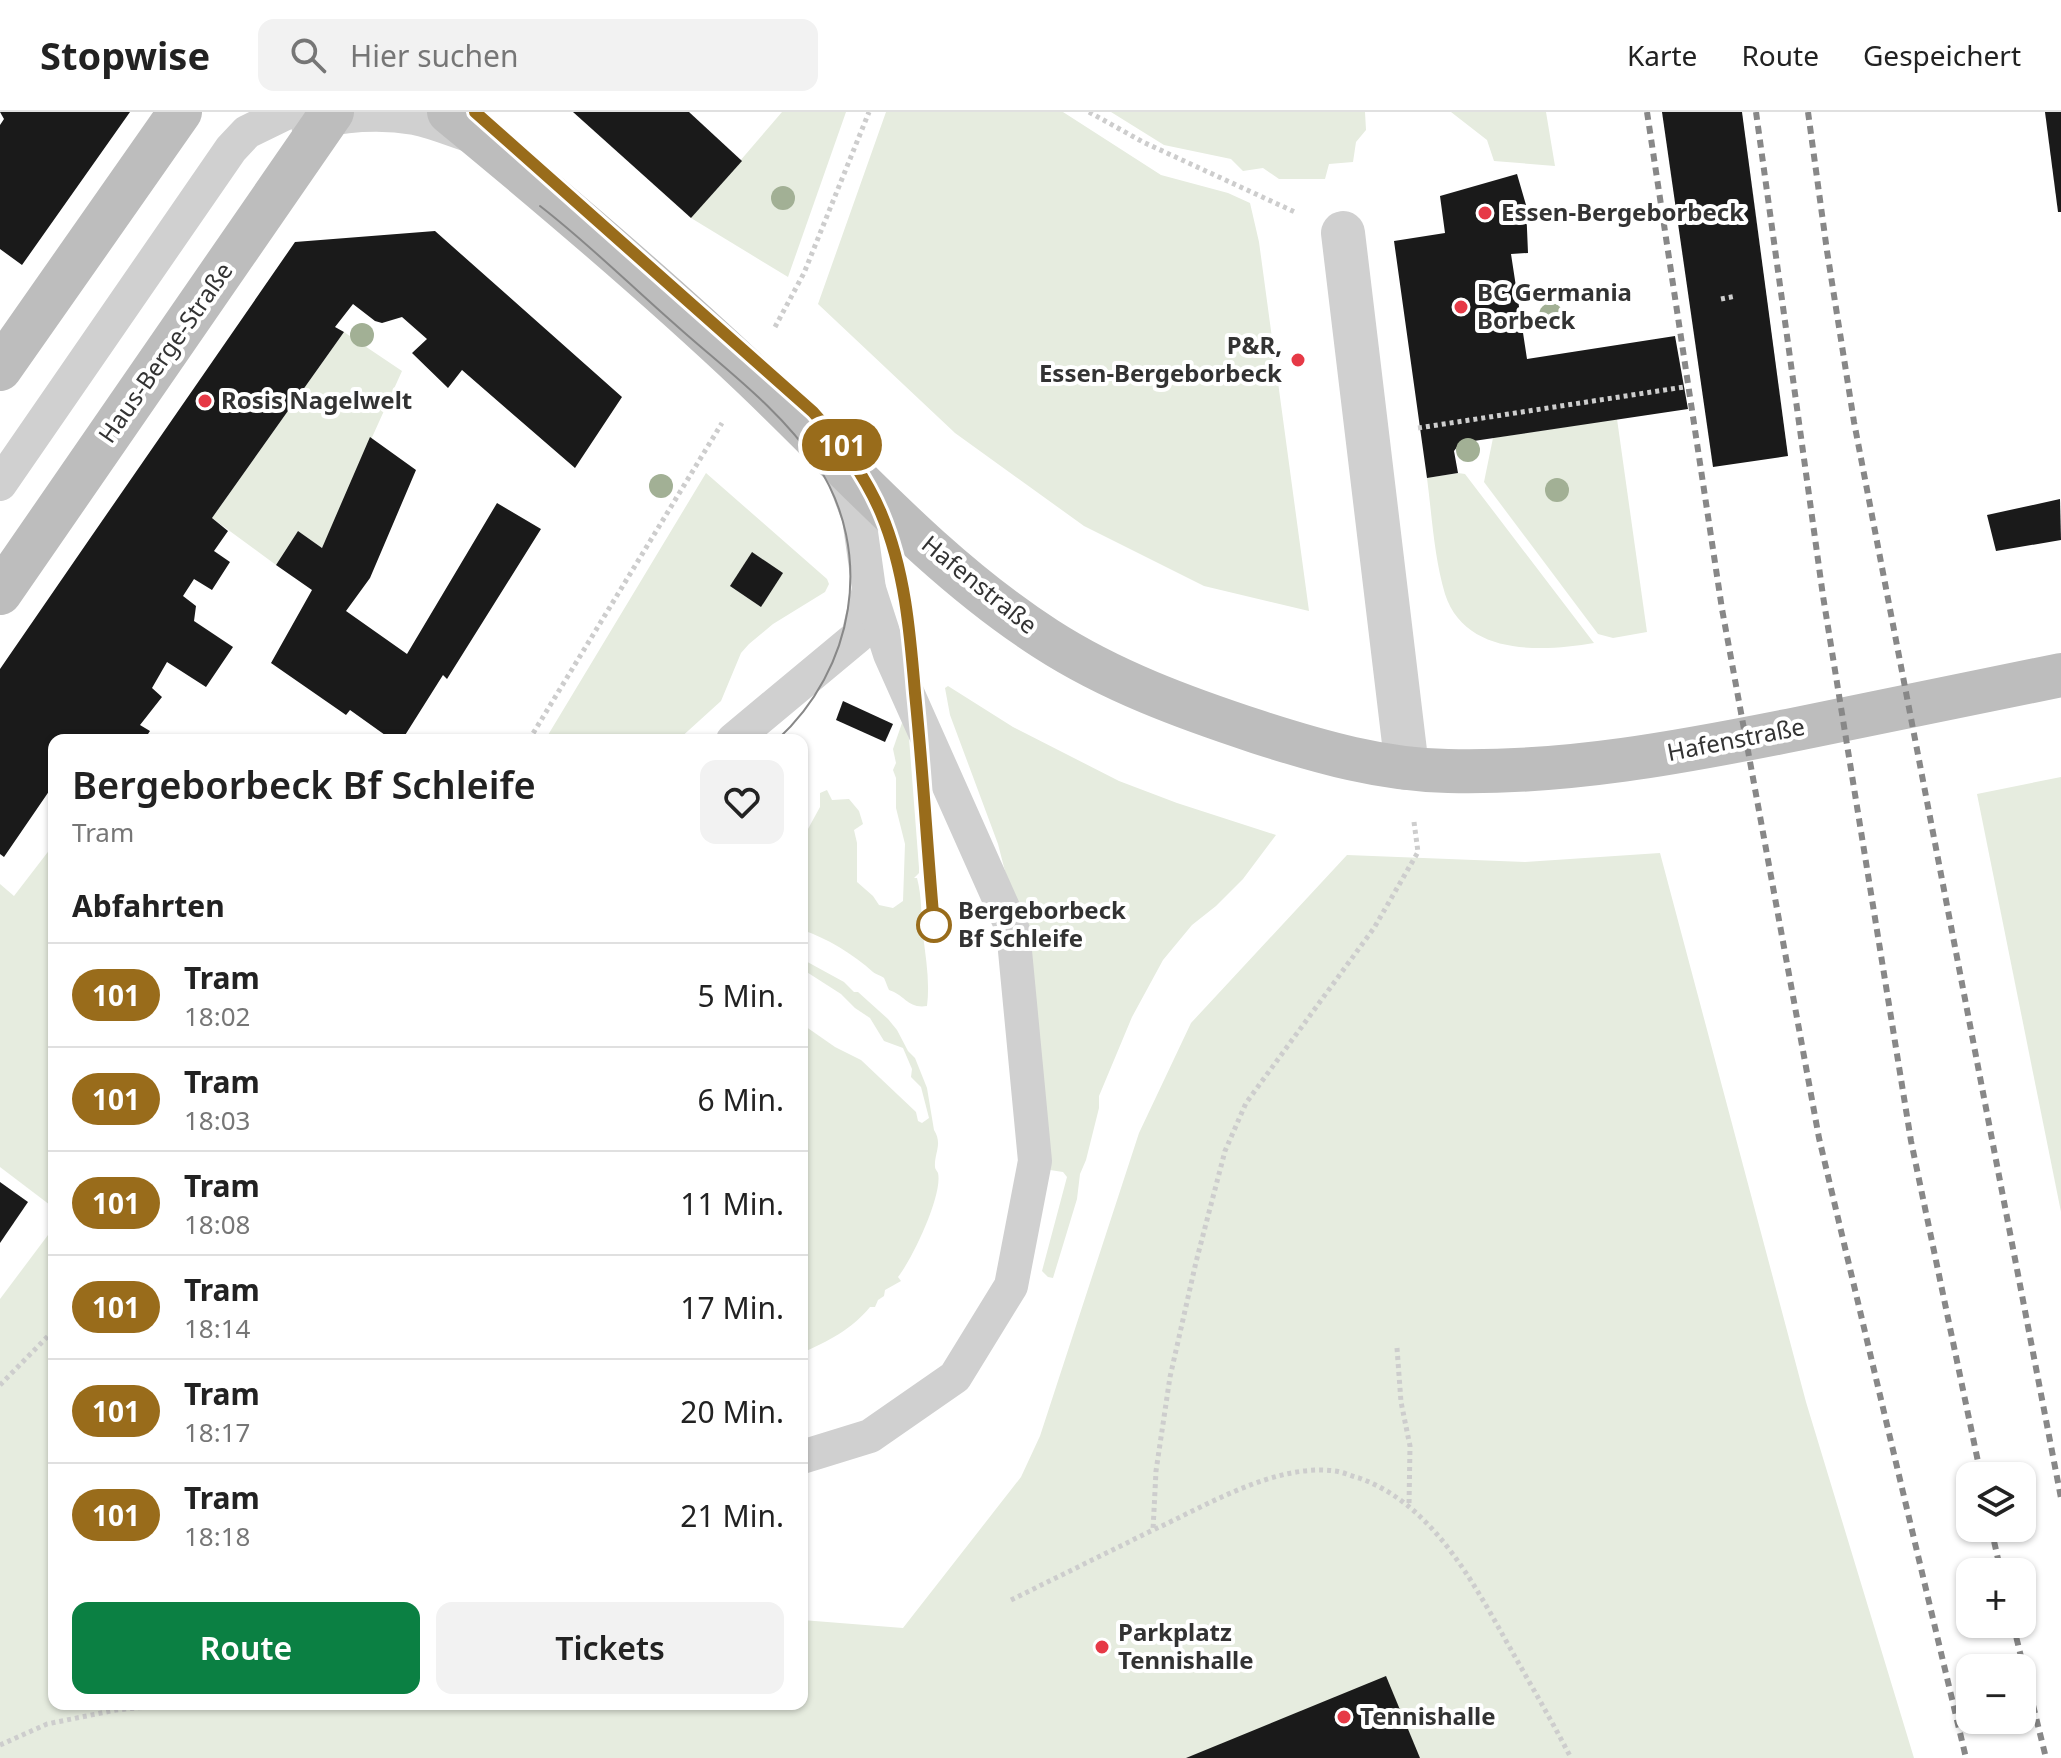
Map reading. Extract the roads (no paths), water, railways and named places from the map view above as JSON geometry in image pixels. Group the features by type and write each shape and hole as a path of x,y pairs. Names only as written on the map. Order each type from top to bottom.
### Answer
{"main road":[{"path":"0,369 180,112"},
{"name":"Haus-Berge-Straße","path":"0,593 289,115"},
{"name":"Hafenstraße","path":"464,125 751,374 964,578 1062,648 1189,708 1328,753 1407,768 1451,772 1528,770 1623,760 1755,737 2061,675"}],"street":[{"path":"1343,233 1407,768"}],"lane":[{"path":"0,484 231,149 247,132 289,115 385,114 464,125"},
{"path":"182,221 259,150 285,135 289,115"},
{"path":"808,1455 870,1436 955,1377 1011,1286 1035,1161 1013,930 890,654 869,589 859,518 836,457"},
{"path":"740,734 858,636 869,589"}],"tram line":[{"path":"475,112 813,412 843,448 868,486 889,535 906,604 934,925"},
{"name":"101","path":"475,112 813,412 862,475 887,528 905,598 934,925"},
{"path":"540,206 769,408 816,463 835,498 846,534 850,572 848,609 839,645 824,680 803,712 783,734"}],"railway":[{"path":"1647,112 1722,609 1819,1138 1966,1758"},
{"path":"1756,112 1823,596 1911,1141 1978,1462"},
{"path":"1808,112 1854,422 2061,1498"},
{"path":"1994,1542 1998,1558"},
{"path":"2016,1638 2046,1758"}],"place":[{"name":"Essen-Bergeborbeck","path":"1485,213"},
{"name":"BC Germania Borbeck","path":"1461,307"},
{"name":"P&R, Essen-Bergeborbeck","path":"1298,360"},
{"name":"Rosis Nagelwelt","path":"205,401"},
{"name":"Bergeborbeck Bf Schleife","path":"934,925"},
{"name":"Parkplatz Tennishalle","path":"1102,1647"},
{"name":"Tennishalle","path":"1344,1717"}]}
